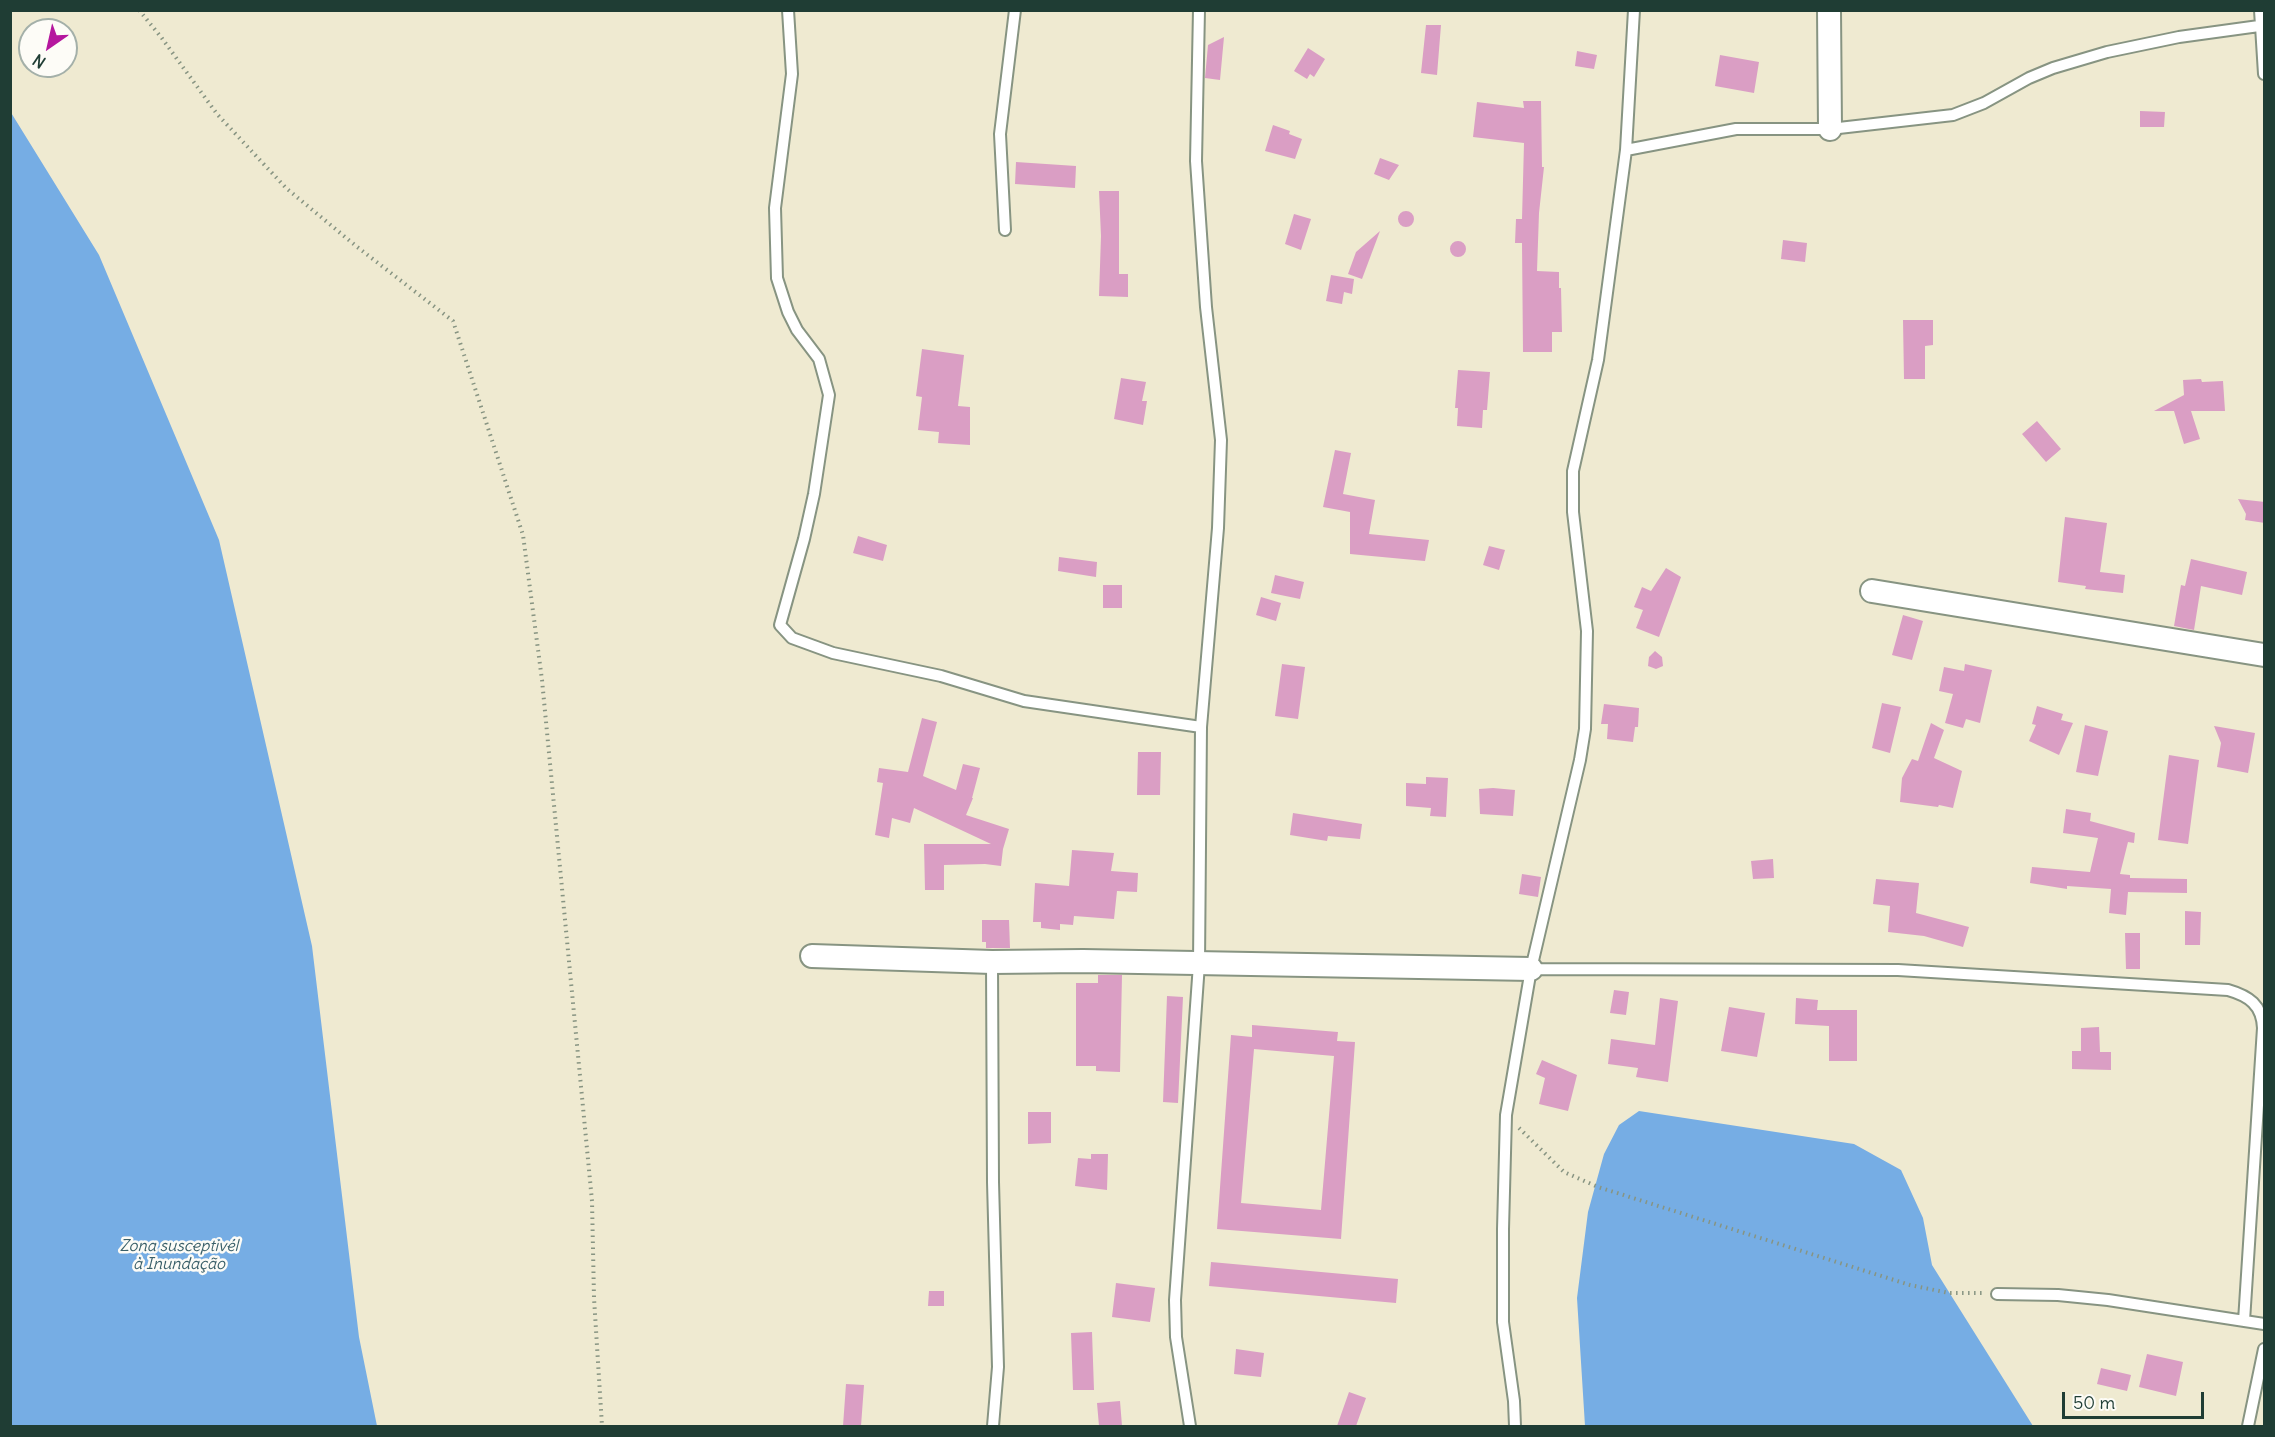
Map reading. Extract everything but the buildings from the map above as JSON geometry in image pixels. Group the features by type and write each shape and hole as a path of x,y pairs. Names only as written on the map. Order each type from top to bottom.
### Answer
{"street":[{"path":"1829,10 1830,129"},
{"path":"1872,591 2265,655"},
{"path":"812,956 992,962 1083,961 1531,969"}],"lane":[{"path":"788,10 792,74 775,208 777,278 788,312 797,330 819,358 829,395 809,516 780,625 792,638 833,653 941,676 1024,701 1201,727"},
{"path":"1005,230 999,134 1015,10"},
{"path":"1190,1426 1176,1337 1175,1300 1199,964 1201,727 1218,528 1221,440 1206,307 1196,161 1199,10"},
{"path":"1515,1426 1514,1401 1503,1322 1506,1115 1531,969 1580,760 1585,729 1587,631 1573,512 1574,471 1598,360 1626,150 1634,10"},
{"path":"2259,10 2265,74"},
{"path":"1626,150 1736,129 1830,129 1953,115 1984,103 2029,78 2053,68 2107,52 2179,37 2259,26"},
{"path":"992,962 993,1182 998,1367 993,1426"},
{"path":"1531,969 1898,970 2228,990 2242,994 2251,999 2259,1008 2263,1028 2244,1321"},
{"path":"1997,1294 2108,1299 2265,1324"},
{"path":"2248,1426 2265,1349"}],"path":[{"path":"139,10 217,114 285,188 453,321 516,513 523,535 542,680 592,1201 594,1298 602,1426"},
{"path":"1506,1115 1564,1172 1598,1187 1910,1285 1949,1293 1997,1294"}],"water":[{"name":"Zona susceptivél à Inundação","path":"10,111 99,255 219,540 312,946 359,1337 377,1426 11,1426"},
{"path":"1639,1111 1854,1144 1901,1170 1923,1218 1932,1265 2033,1426 1585,1426 1577,1298 1588,1212 1604,1154 1619,1125"}]}
